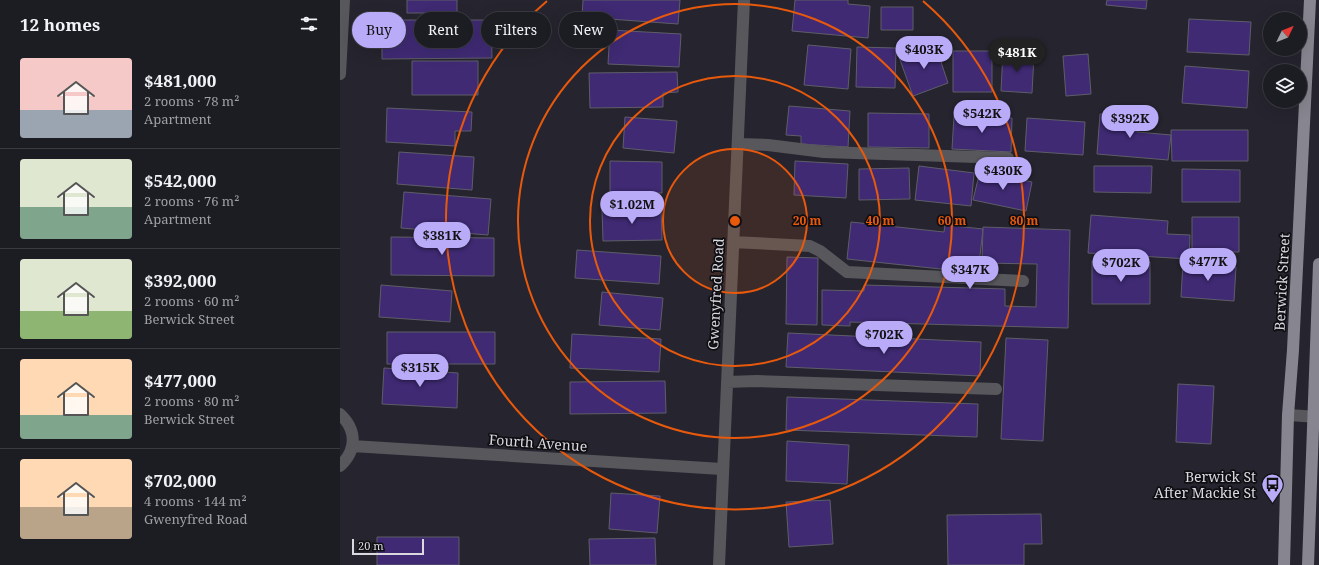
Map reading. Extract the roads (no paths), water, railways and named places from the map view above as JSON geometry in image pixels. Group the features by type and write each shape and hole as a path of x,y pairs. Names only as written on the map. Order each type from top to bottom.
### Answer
{"main road":[{"name":"Berwick Street","path":"1284,565 1288,415 1293,350 1310,0"},
{"path":"1308,565 1316,416 1319,264"}],"street":[{"path":"340,74 344,0"},
{"name":"Gwenyfred Road","path":"719,565 722,469 744,0"},
{"path":"738,144 768,145 824,152 1008,158"},
{"path":"733,242 810,246 820,251 848,272 1023,281"},
{"path":"727,382 757,381 996,389"},
{"path":"340,414 351,428 353,437 352,446 348,457 340,466"},
{"path":"1288,415 1316,416"},
{"name":"Fourth Avenue","path":"352,446 722,469"}],"place":[{"name":"Berwick St After Mackie St","path":"1272,504"}]}
